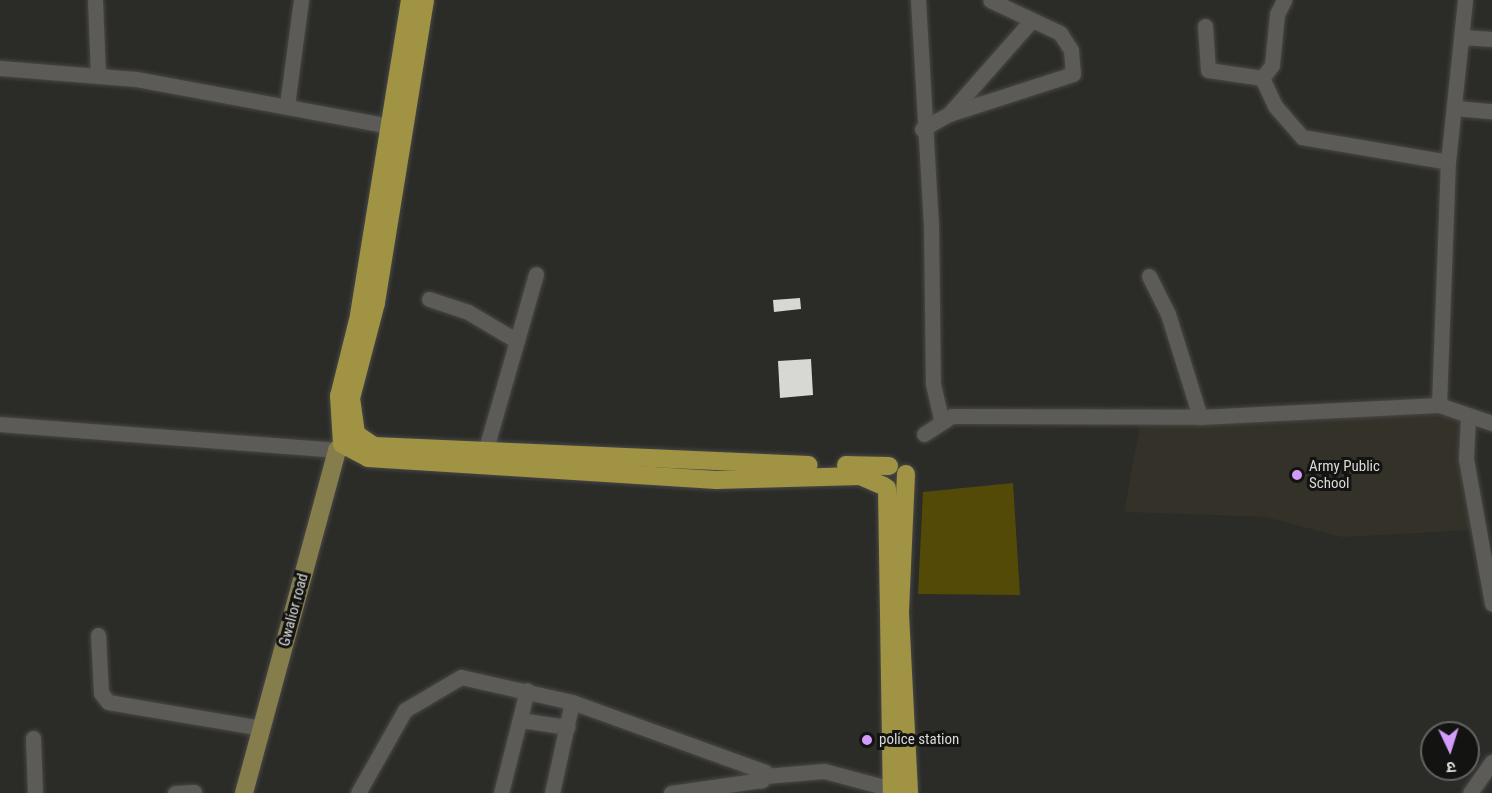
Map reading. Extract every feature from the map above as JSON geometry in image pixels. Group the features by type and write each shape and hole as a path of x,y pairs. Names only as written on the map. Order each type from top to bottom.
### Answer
{"highway":[{"path":"410,0 359,316 339,396 345,443 368,458 716,480 860,476 885,487 903,486 906,474"},
{"path":"345,443 351,398 376,303 425,0"},
{"path":"345,443 716,465 889,466 906,474"},
{"path":"889,466 881,474 885,487 898,792"},
{"path":"898,792 900,614 906,474"}],"main road":[{"name":"Gwalior road","path":"244,793 345,443"}],"street":[{"path":"95,0 98,76"},
{"path":"288,105 302,0"},
{"path":"918,0 922,129 931,224 933,384 941,419"},
{"path":"922,129 949,114 1073,74 1062,36 990,0"},
{"path":"1262,78 1272,66 1277,14 1284,0"},
{"path":"1439,405 1448,162 1463,37 1465,0"},
{"path":"949,114 1032,20"},
{"path":"1205,26 1208,70 1262,78"},
{"path":"1463,37 1492,39"},
{"path":"0,68 98,76 288,105 389,126"},
{"path":"1262,78 1275,106 1307,139 1448,162"},
{"path":"1455,108 1492,111"},
{"path":"485,452 536,274"},
{"path":"1149,276 1165,307 1200,417"},
{"path":"429,299 468,312 517,341"},
{"path":"924,434 941,419 1200,417 1439,405 1492,423"},
{"path":"1468,416 1466,459 1492,604"},
{"path":"0,423 345,443"},
{"path":"98,635 101,693 108,702 261,728"},
{"path":"358,793 405,710 449,680 471,678 572,702 765,776"},
{"path":"501,793 527,690"},
{"path":"552,793 572,702"},
{"path":"520,720 567,727"},
{"path":"33,738 35,793"},
{"path":"1470,793 1492,762"},
{"path":"671,793 765,776 824,771 898,792"},
{"path":"176,793 194,792"}],"shaded area":[{"name":"Army Public School","path":"1449,407 1459,415 1463,431 1474,530 1342,537 1265,517 1124,512 1141,420"},
{"path":"1013,483 1020,595 918,594 923,492"}],"building":[{"path":"800,298 801,309 774,312 773,300"},
{"path":"811,359 813,395 780,398 778,361"}],"place":[{"name":"Army Public School","path":"1297,475"},
{"name":"police station","path":"867,740"}]}
